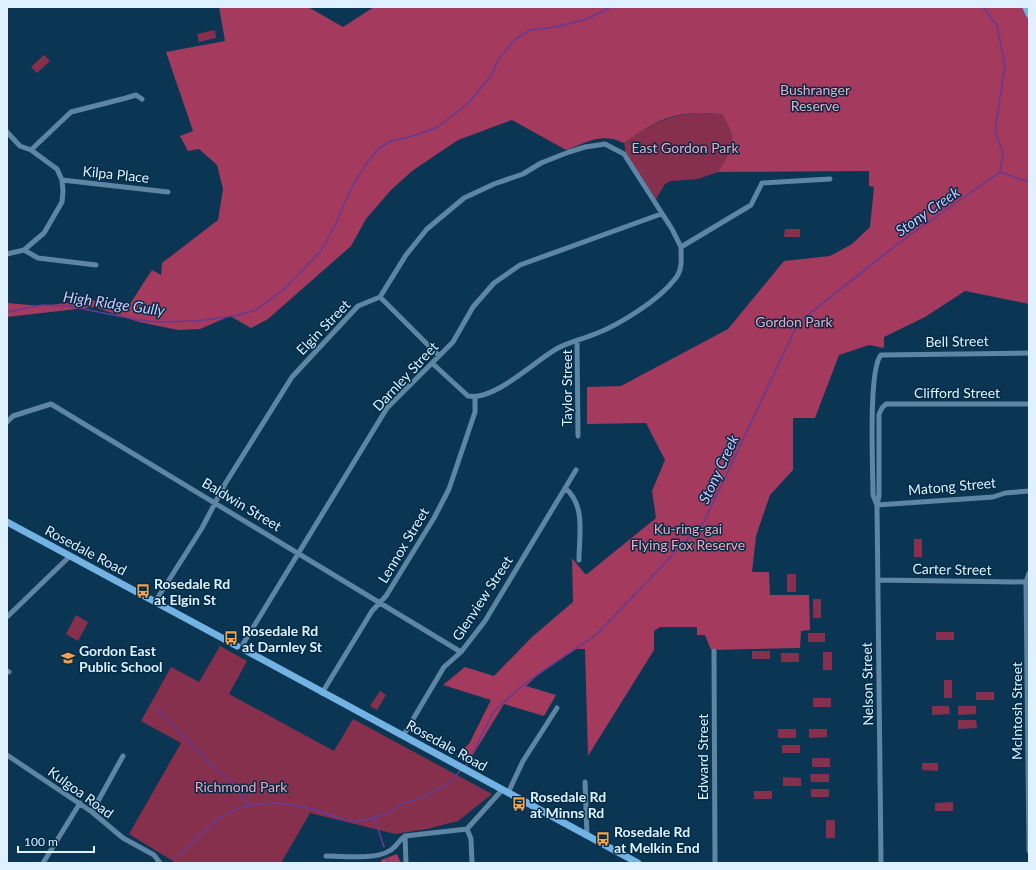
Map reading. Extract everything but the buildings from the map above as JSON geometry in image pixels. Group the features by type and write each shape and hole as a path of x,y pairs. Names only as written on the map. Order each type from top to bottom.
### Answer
{"street":[{"path":"1026,7 1029,14"},
{"path":"31,150 70,112 126,98 132,95 136,95 142,99"},
{"path":"7,132 20,146 31,150 57,169 62,180 62,202 44,233 24,250 7,254"},
{"path":"432,363 468,396 475,398 483,396 558,348 596,334 628,318 669,286 676,278 682,264 681,247 672,229 624,154 605,144 585,147 569,152 542,163 523,174 494,184 464,198 427,229 406,255 380,297 439,356"},
{"path":"681,247 751,205 762,183 830,178"},
{"name":"Kilpa Place","path":"62,180 168,192"},
{"name":"Darnley Street","path":"242,647 387,408 453,342 473,307 494,283 520,265 661,214"},
{"path":"24,250 38,258 96,265"},
{"name":"Elgin Street","path":"155,602 202,528 215,503 292,377 358,306 380,297"},
{"name":"Taylor Street","path":"577,340 578,436"},
{"name":"Bell Street","path":"885,354 1029,353"},
{"name":"Nelson Street","path":"877,505 873,495 873,406 876,363 881,355 885,354"},
{"name":"Lennox Street","path":"322,693 372,611 386,596 434,518 449,489 475,412 475,398"},
{"name":"Baldwin Street","path":"7,422 12,416 51,404 461,652"},
{"name":"Nelson Street","path":"881,863 877,505 879,496 879,414 886,404"},
{"name":"Clifford Street","path":"886,404 1029,404"},
{"name":"Glenview Street","path":"403,736 444,667 461,652 485,621 576,470"},
{"path":"565,488 573,494 579,511 578,560"},
{"name":"Matong Street","path":"877,505 993,497 1005,493 1029,491"},
{"name":"Rosedale Road","path":"7,522 242,647 322,693 638,863"},
{"path":"8,614 70,556"},
{"name":"McIntosh Street","path":"1029,572 1026,582 1028,645 1029,851"},
{"name":"Carter Street","path":"878,580 1026,582"},
{"name":"Edward Street","path":"714,651 715,863"},
{"path":"326,856 380,856 391,851 400,840 406,836 467,828 505,792 523,760 557,708"},
{"name":"Kulgoa Road","path":"7,755 80,803 124,838 154,855 160,863"},
{"path":"92,812 123,756"},
{"path":"585,782 587,836"},
{"path":"44,863 80,803"},
{"path":"467,828 471,839 472,863"},
{"path":"406,836 406,863"}],"green space":[{"path":"219,7 308,7 343,27 374,7 1029,7 1029,304 965,291 925,317 884,337 884,348 869,345 839,355 815,418 793,418 793,470 770,495 756,536 752,572 769,572 770,595 809,595 810,630 801,631 800,648 711,650 705,635 697,635 697,627 660,627 654,631 654,650 588,756 585,649 575,649 542,671 526,686 556,695 544,716 504,704 468,763 456,756 469,744 491,700 443,685 465,667 494,676 532,637 573,602 572,558 585,574 587,574 656,518 652,491 665,460 646,423 587,424 587,387 621,386 728,329 784,261 830,256 852,244 870,227 874,187 869,186 869,171 718,172 733,144 731,132 722,114 692,113 670,117 649,127 624,143 609,138 602,138 588,141 566,150 512,120 458,140 412,171 391,190 366,219 351,246 268,319 251,328 230,316 200,329 178,330 139,322 94,307 7,317 7,303 41,306 93,300 126,310 152,270 161,275 162,263 218,220 223,189 217,165 199,149 188,151 180,136 193,131 166,52 225,41"},
{"path":"215,30 216,38 199,42 197,34"},
{"path":"44,55 50,61 37,73 31,67"},
{"name":"East Gordon Park","path":"700,113 722,114 733,139 732,150 718,172 698,179 671,181 665,184 656,199 626,154 624,143 651,126 668,118"},
{"path":"785,229 800,229 800,237 784,237"},
{"path":"914,539 922,539 922,557 914,557"},
{"path":"787,574 796,574 796,592 787,592"},
{"path":"813,599 821,599 821,618 813,618"},
{"path":"76,615 88,622 78,641 66,634"},
{"path":"936,632 954,632 954,640 936,640"},
{"path":"808,633 825,633 825,642 808,642"},
{"name":"Richmond Park","path":"220,646 247,661 229,694 334,751 353,719 492,794 458,821 427,829 395,834 310,813 281,863 176,863 129,834 181,743 141,721 171,667 199,682"},
{"path":"752,651 770,651 770,659 752,659"},
{"path":"823,652 832,652 832,670 823,670"},
{"path":"781,653 799,653 799,662 781,662"},
{"path":"944,680 952,680 952,698 944,698"},
{"path":"380,691 386,695 377,710 370,706"},
{"path":"976,692 994,692 994,700 976,700"},
{"path":"813,698 831,698 831,707 813,707"},
{"path":"932,706 949,706 950,714 932,715"},
{"path":"958,706 976,706 976,714 958,715"},
{"path":"958,720 976,720 977,728 958,729"},
{"path":"778,729 796,729 796,738 778,738"},
{"path":"809,729 827,729 827,737 809,738"},
{"path":"782,745 800,745 800,753 782,753"},
{"path":"812,758 830,758 830,767 812,767"},
{"path":"922,763 938,763 938,771 922,770"},
{"path":"810,774 829,774 829,782 811,782"},
{"path":"783,777 801,778 801,786 783,786"},
{"path":"811,789 829,789 829,797 811,797"},
{"path":"754,791 772,791 772,799 754,799"},
{"path":"953,802 953,811 935,811 935,803"},
{"path":"826,820 835,820 835,838 826,838"},
{"path":"397,854 401,863 381,863 381,860"}],"waterway":[{"name":"High Ridge Gully","path":"7,312 42,305 69,306 138,320 160,322 196,321 234,316 256,310 284,289 321,251 336,223 349,193 363,168 378,149 391,141 436,128 456,113 471,100 490,77 500,57 516,39 530,30 556,27 587,19 611,7"},
{"path":"983,7 997,26 1005,66 995,131 1003,153 1000,172 1029,182"},
{"name":"Stony Creek","path":"465,766 468,763 493,712 524,684 596,635 704,522 798,323 896,245 1000,172"},
{"path":"156,708 215,768 235,785 249,806 271,803 293,805 356,821 374,817"},
{"name":"Stony Creek","path":"384,847 374,817 387,814 401,804 413,801 447,785 461,770"},
{"path":"238,808 249,806"},
{"path":"174,858 187,848 215,821 236,809"},
{"name":"Stony Creek","path":"388,859 389,863"}],"place":[{"name":"Rosedale Rd at Elgin St","path":"143,591"},
{"name":"Rosedale Rd at Darnley St","path":"231,638"},
{"name":"Gordon East Public School","path":"68,658"},
{"name":"Rosedale Rd at Minns Rd","path":"519,804"},
{"name":"Rosedale Rd at Melkin End","path":"603,839"}],"park label":[{"name":"Bushranger Reserve","path":"815,98"},
{"name":"Gordon Park","path":"794,321"},
{"name":"Ku-ring-gai Flying Fox Reserve","path":"688,536"}]}
